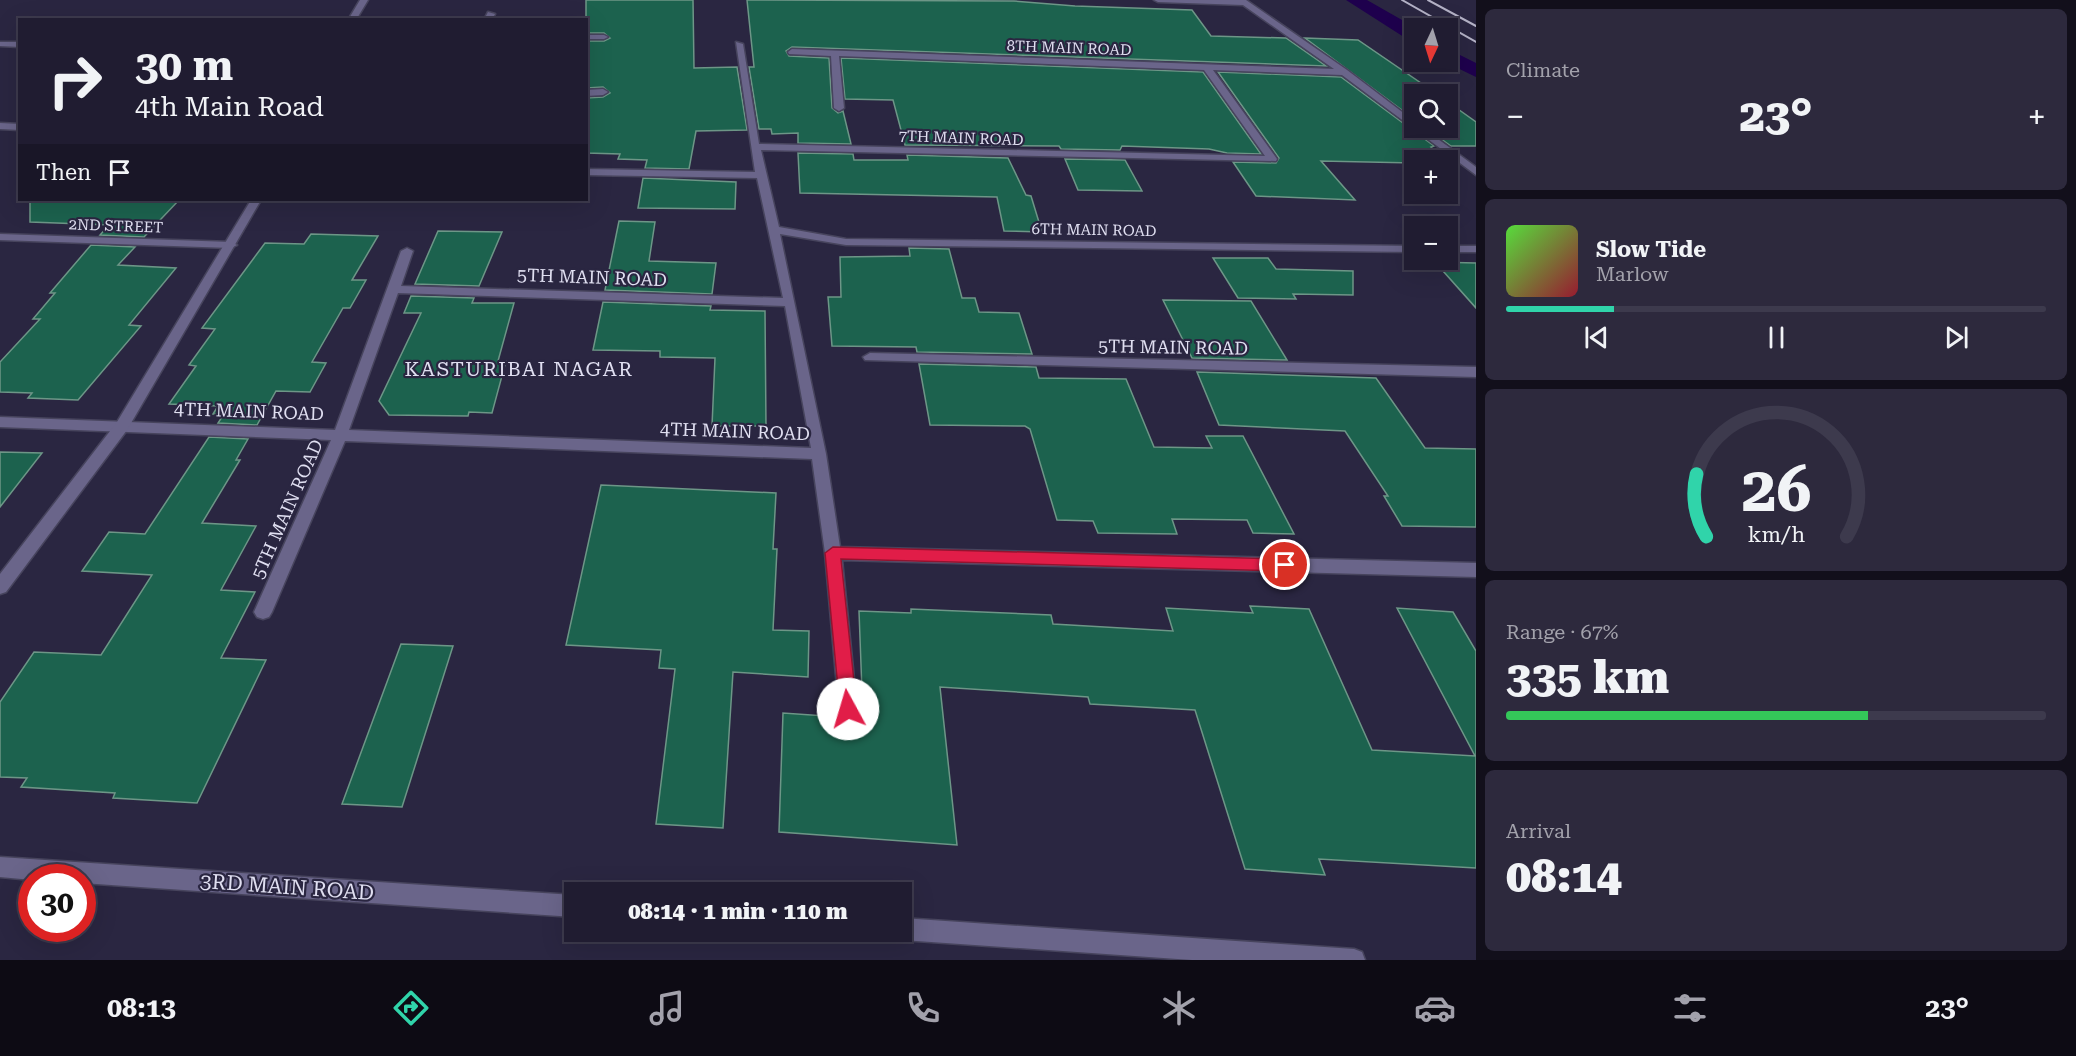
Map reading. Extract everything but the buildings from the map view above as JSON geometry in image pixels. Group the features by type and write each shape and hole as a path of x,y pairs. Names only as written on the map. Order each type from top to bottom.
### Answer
{"street":[{"path":"353,18 364,0"},
{"path":"1158,0 1243,1 1404,117"},
{"path":"588,37 604,37"},
{"path":"0,44 18,45"},
{"path":"739,44 755,147 790,302 819,454"},
{"name":"8TH MAIN ROAD","path":"792,52 1344,72"},
{"path":"835,54 839,108"},
{"name":"7TH MAIN ROAD","path":"755,147 1270,161 1272,158 1207,67"},
{"path":"588,93 603,92"},
{"path":"0,126 18,127"},
{"path":"1432,138 1476,172"},
{"path":"588,172 761,175"},
{"path":"0,587 122,426 255,201"},
{"name":"6TH MAIN ROAD","path":"774,230 846,242 1404,249"},
{"name":"2ND STREET","path":"0,237 231,245"},
{"path":"1458,249 1476,249"},
{"name":"5TH MAIN ROAD","path":"263,612 340,434 407,251"},
{"name":"5TH MAIN ROAD","path":"393,289 790,302"},
{"name":"5TH MAIN ROAD","path":"870,357 1476,372"},
{"name":"4TH MAIN ROAD","path":"0,422 819,454 833,553 848,709"},
{"path":"833,553 1476,570"},
{"name":"3RD MAIN ROAD","path":"0,867 564,905"},
{"path":"912,930 1354,960"}],"waterway":[{"path":"1355,0 1404,29"},
{"path":"1458,61 1476,71"}],"railway":[{"path":"1402,0 1476,42"},
{"path":"1428,0 1476,26"}],"district":[{"name":"KASTURIBAI NAGAR","path":"519,369"}],"route":[{"path":"848,709 833,553 1285,565"}]}
